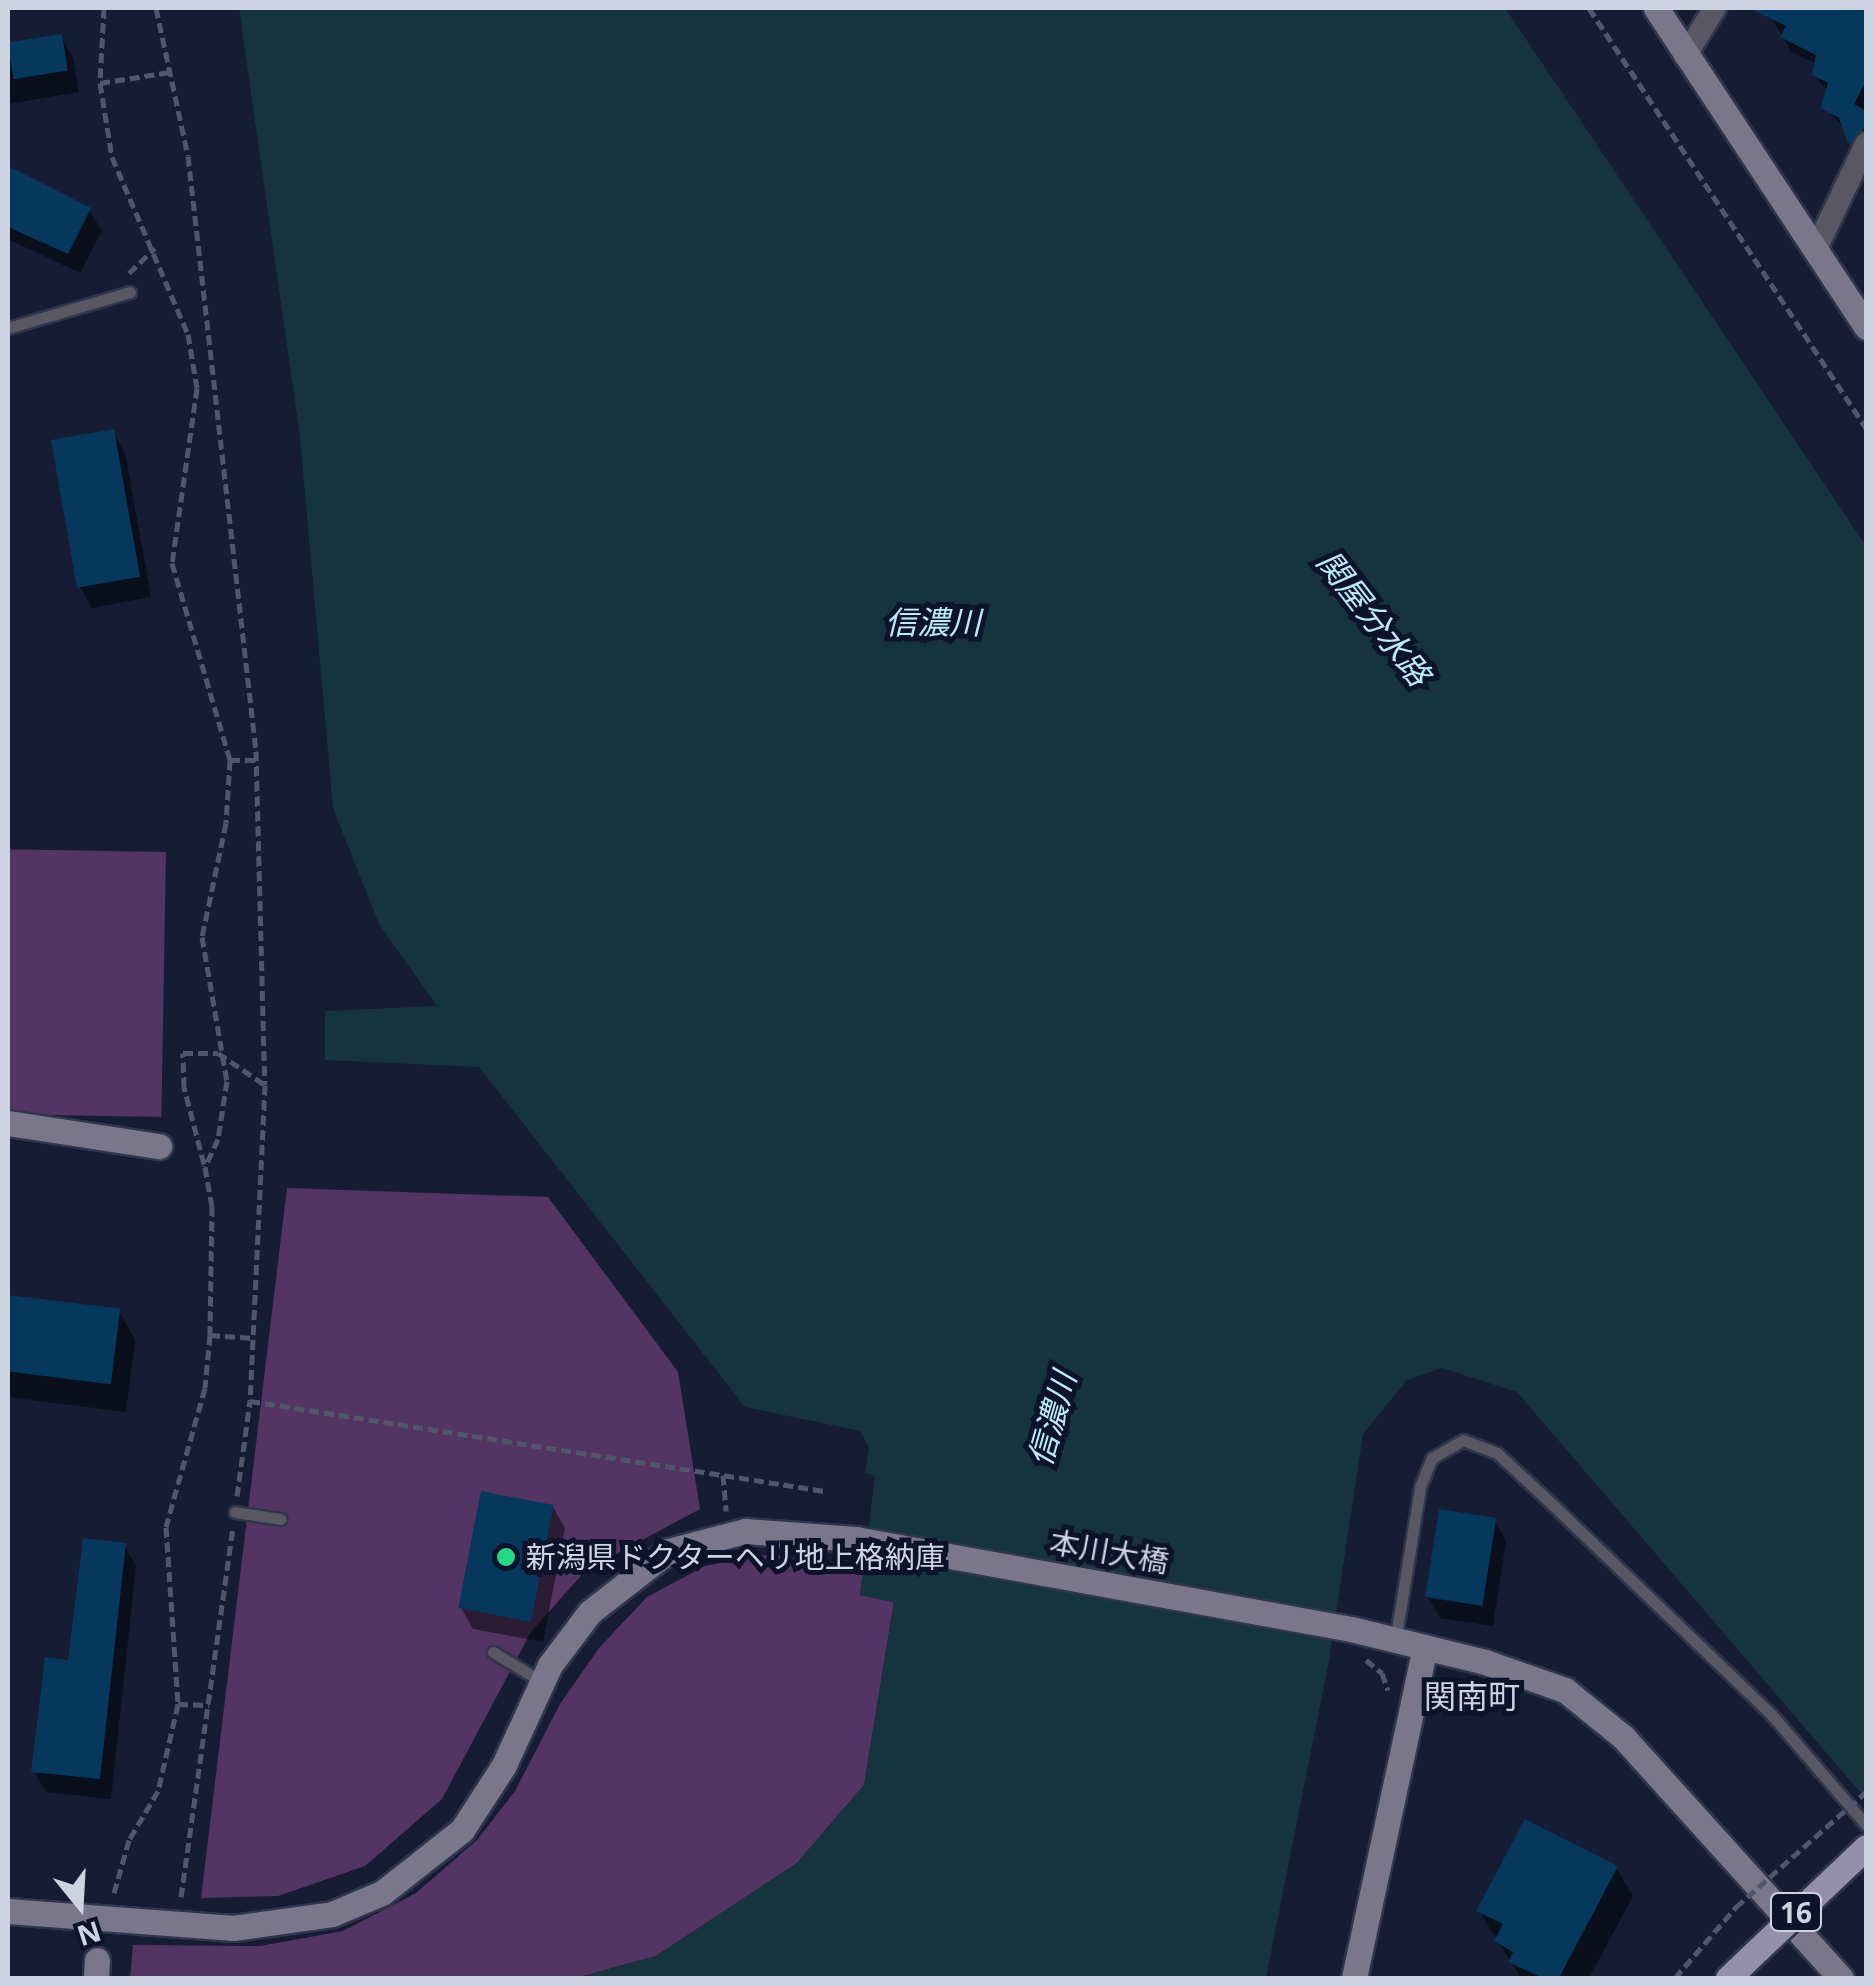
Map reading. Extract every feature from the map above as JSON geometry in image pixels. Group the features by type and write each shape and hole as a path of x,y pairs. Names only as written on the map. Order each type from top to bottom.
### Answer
{"main road":[{"name":"16","path":"1728,1978 1866,1846"}],"street":[{"path":"1656,8 1866,327"},
{"path":"1686,56 1715,8"},
{"path":"1815,251 1866,144"},
{"path":"8,1123 160,1146"},
{"name":"本川大橋","path":"8,1911 177,1927 287,1924 332,1914 396,1883 462,1830 504,1765 544,1683 590,1612 639,1569 668,1551 728,1534 856,1540 1351,1629 1424,1651 1485,1662 1564,1690 1623,1738 1842,1978"},
{"path":"1354,1978 1424,1651"}],"lane":[{"path":"8,328 130,292"},
{"path":"1395,1642 1420,1487 1432,1458 1463,1440 1496,1453 1568,1520 1771,1714 1866,1825"},
{"path":"235,1512 280,1519"},
{"path":"492,1652 544,1683"}],"path":[{"path":"104,8 100,83 112,157 155,248 188,334 197,388 172,563 230,760 226,823 202,937 218,1053 226,1081 218,1139 205,1167"},
{"path":"156,8 188,156 256,760 265,1085 250,1400 177,1927"},
{"path":"1589,8 1866,428"},
{"path":"100,83 170,72"},
{"path":"130,292 132,264 155,248"},
{"path":"230,760 256,760"},
{"path":"107,1921 130,1840 158,1791 178,1704 166,1526 206,1388 212,1206 184,1087 182,1053 218,1053 265,1085"},
{"path":"210,1335 254,1338"},
{"path":"250,1400 824,1491"},
{"path":"723,1475 728,1534"},
{"path":"1350,1657 1382,1673 1388,1696"},
{"path":"178,1704 209,1706"},
{"path":"1675,1978 1736,1907 1866,1792"}],"shaded area":[{"path":"8,849 166,852 161,1117 8,1114"},
{"path":"287,1188 548,1197 678,1372 700,1509 586,1570 531,1632 442,1799 365,1866 278,1896 201,1898"},
{"path":"770,1554 864,1567 860,1595 894,1602 864,1785 797,1863 656,1956 576,1978 130,1978 133,1945 260,1946 343,1931 416,1893 477,1840 515,1791 560,1704 599,1648 647,1597 705,1566"}],"water":[{"name":"信濃川","path":"239,8 1505,8 1866,546 1866,1799 1517,1392 1442,1368 1407,1380 1363,1434 1329,1660 1266,1978 576,1978 656,1956 797,1863 864,1785 894,1602 860,1595 875,1476 865,1473 869,1447 860,1431 745,1407 479,1067 325,1060 325,1011 437,1006 379,924 333,808 300,437"}],"building":[{"path":"1749,8 1866,8 1866,81 1854,104 1866,111 1866,126 1849,145 1839,118 1821,108 1828,83 1812,75 1816,55 1780,37 1786,26"},
{"path":"62,34 68,71 13,79 8,43"},
{"path":"8,166 91,208 68,254 8,227"},
{"path":"114,429 140,577 77,588 51,440"},
{"path":"8,1295 120,1309 111,1384 8,1372"},
{"name":"新潟県ドクターヘリ地上格納庫","path":"481,1491 554,1505 531,1622 458,1608"},
{"path":"1439,1509 1496,1518 1482,1606 1425,1597"},
{"path":"83,1538 126,1543 100,1779 31,1772 45,1657 68,1660"},
{"path":"1525,1819 1618,1866 1559,1978 1543,1978 1508,1962 1513,1952 1494,1941 1503,1924 1476,1911"}],"place":[{"name":"新潟県ドクターヘリ地上格納庫","path":"506,1557"}],"district":[{"name":"関南町","path":"1472,1696"}],"water label":[{"name":"関屋分水路","path":"1374,618"}]}
